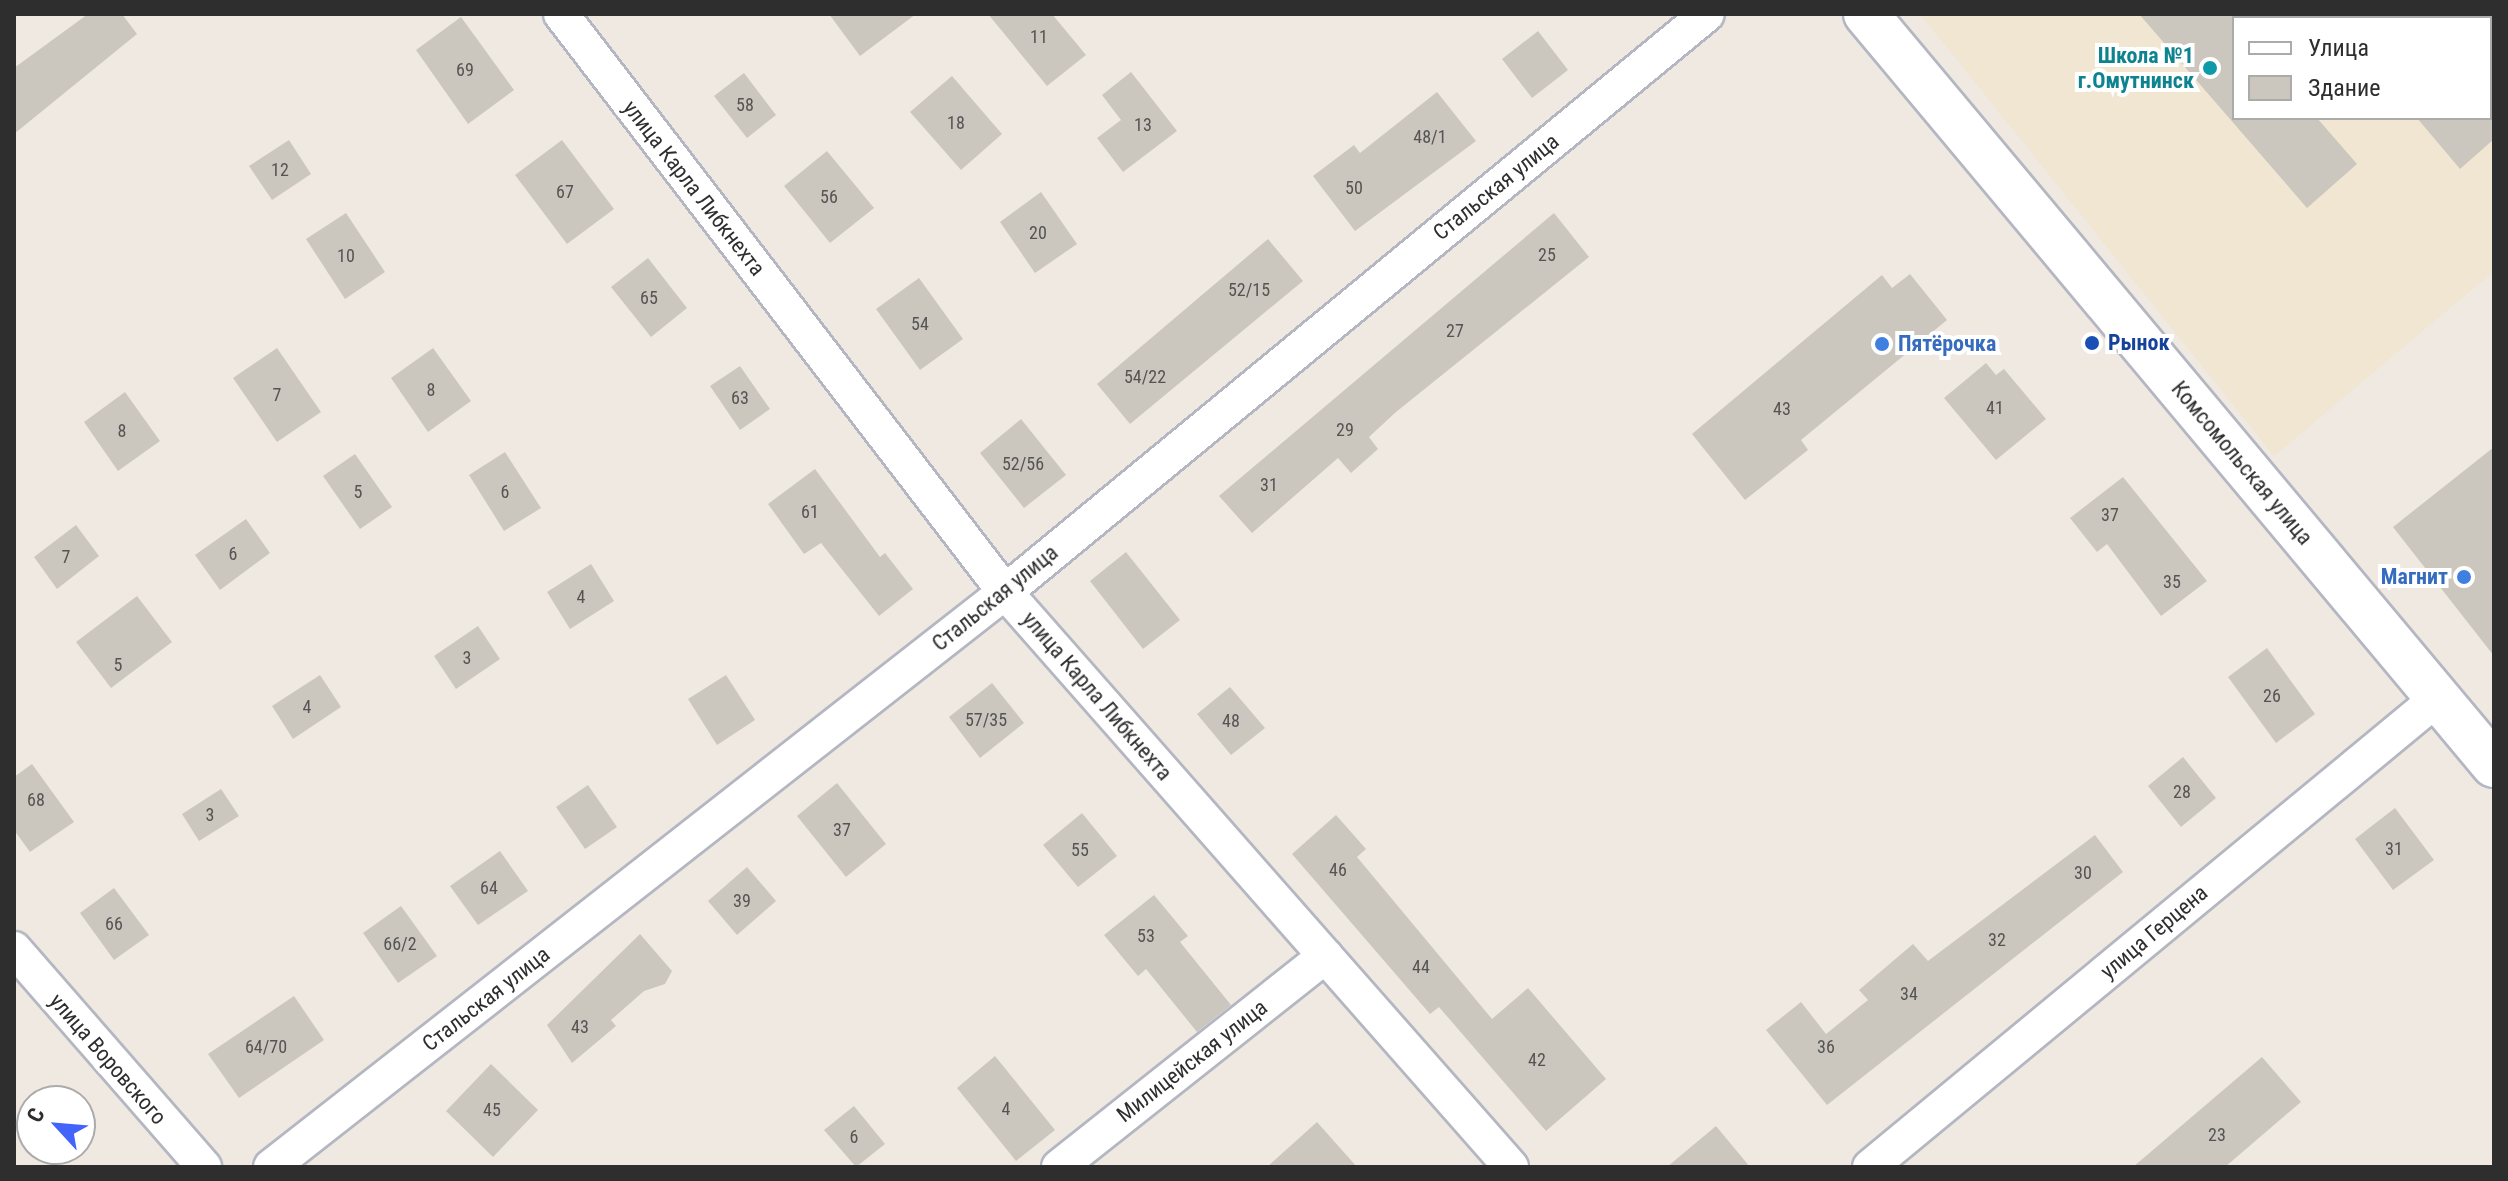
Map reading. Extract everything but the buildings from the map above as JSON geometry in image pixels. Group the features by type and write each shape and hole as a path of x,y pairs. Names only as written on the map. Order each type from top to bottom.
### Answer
{"main road":[{"name":"Комсомольская улица","path":"1866,14 2494,765"}],"street":[{"name":"улица Карла Либкнехта","path":"561,14 1005,592 1511,1167"},
{"name":"Стальская улица","path":"271,1167 1005,592 1707,14"},
{"name":"улица Герцена","path":"1870,1167 2438,698"},
{"name":"улица Воровского","path":"14,949 204,1167"},
{"name":"Милицейская улица","path":"1059,1167 1325,956"}],"shaded area":[{"path":"1920,14 2494,14 2494,271 2274,456"}],"place":[{"name":"Школа №1 г.Омутнинск","path":"2210,68"},
{"name":"Рынок","path":"2092,343"},
{"name":"Пятёрочка","path":"1882,344"},
{"name":"Магнит","path":"2464,577"}]}
